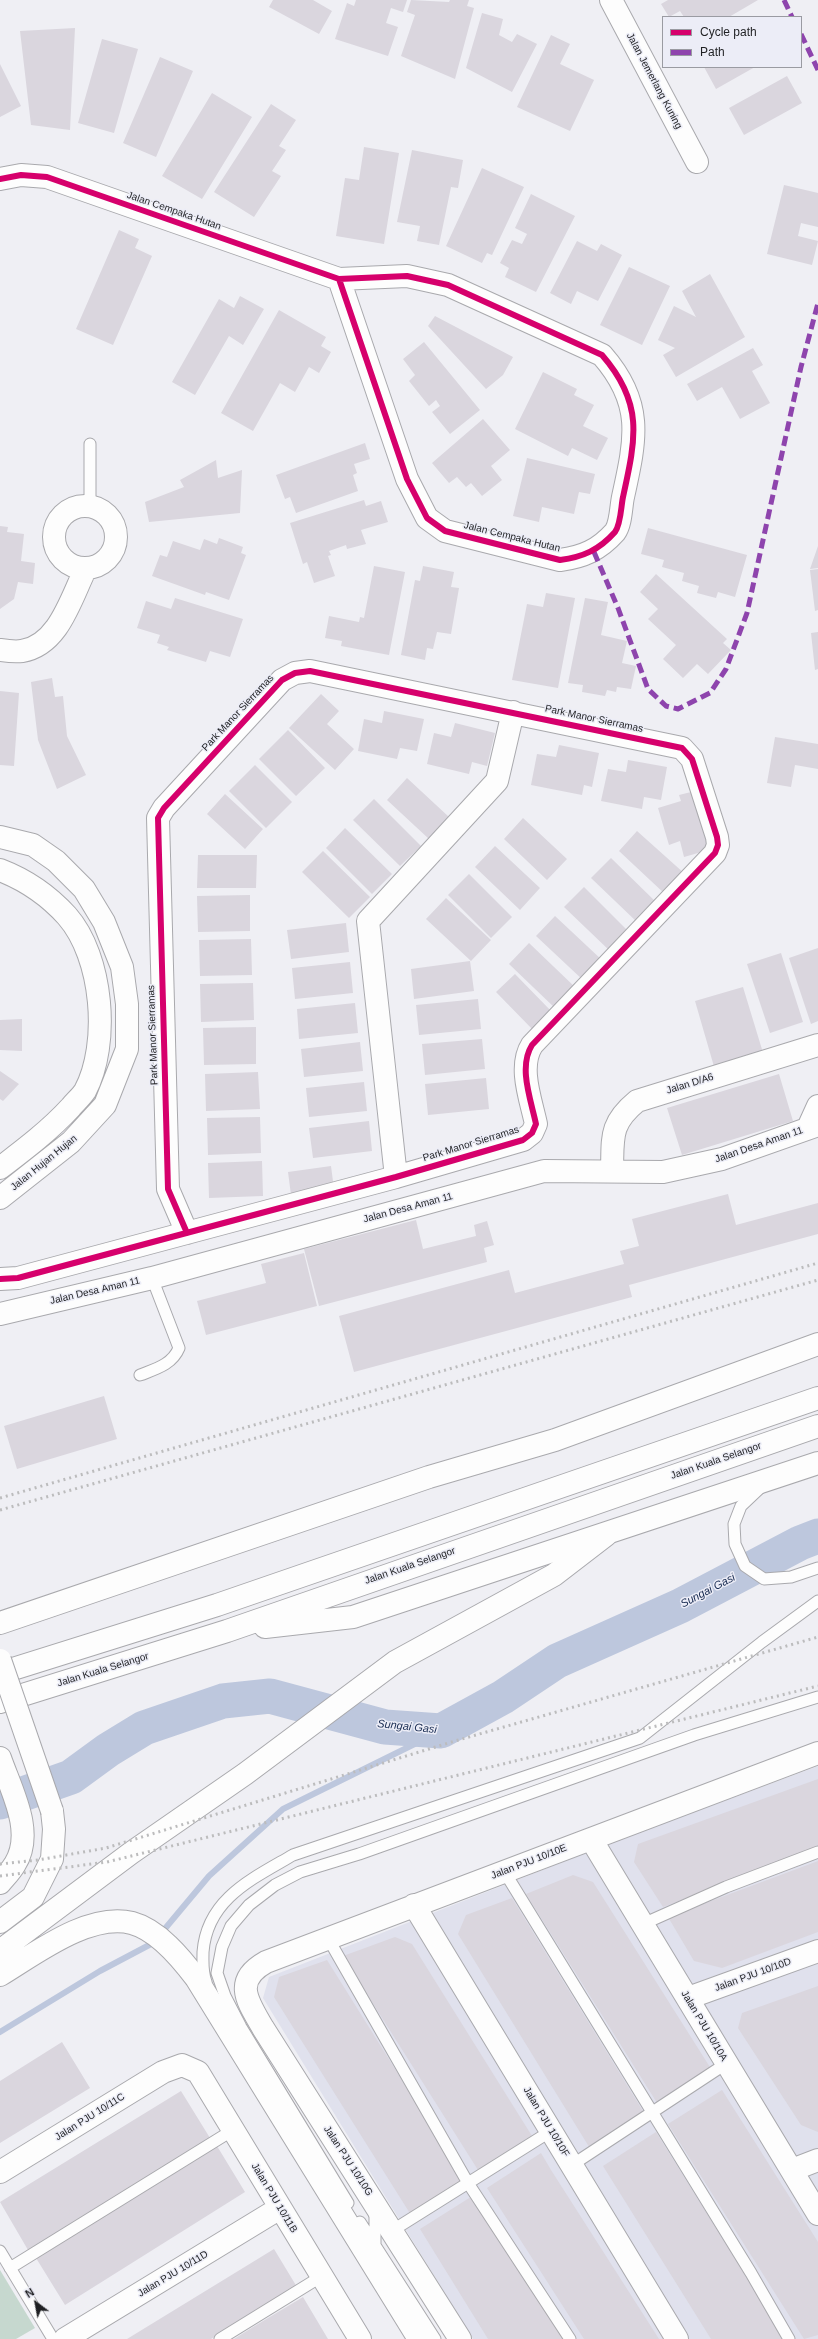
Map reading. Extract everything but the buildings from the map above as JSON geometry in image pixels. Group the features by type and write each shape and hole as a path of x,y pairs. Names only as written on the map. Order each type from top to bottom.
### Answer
{"main road":[{"name":"Jalan Jemerlang Kuning","path":"611,0 697,162"},
{"name":"Jalan Cempaka Hutan","path":"0,179 21,175 47,177 339,278 407,276 448,285 602,355 614,369 628,394 634,416 634,446 616,530 594,552 580,558 560,560 445,531 427,518 407,479 339,278"},
{"path":"90,506 102,510 112,519 116,532 116,545 109,557 98,565 86,568 71,565 60,556 54,542 55,528 63,515 75,507 90,506"},
{"path":"0,650 21,651 35,647 48,639 57,627 86,568"},
{"name":"Park Manor Sierramas","path":"0,1280 18,1278 187,1233 396,1177 523,1140 532,1133 536,1124 525,1067 526,1055 532,1045 715,853 718,845 717,837 692,759 682,748 513,712 310,672 295,673 282,680 164,808 158,818 157,830 168,1189 187,1233"},
{"path":"396,1177 368,921 497,781 513,712"},
{"name":"Jalan Hujan Hujan","path":"0,837 33,845 56,861 84,889 104,922 122,967 127,1004 127,1049 104,1105 71,1142 0,1198"},
{"path":"0,870 18,878 41,892 67,916 84,944 94,978 100,1009 94,1068 84,1092 55,1124 0,1168"},
{"name":"Jalan D/A6","path":"612,1171 613,1138 616,1124 625,1111 636,1101 818,1045"},
{"path":"813,1126 818,1106"},
{"name":"Jalan Desa Aman 11","path":"0,1314 152,1278 544,1171 663,1172 722,1159 813,1126"},
{"path":"0,1623 429,1477 555,1440 818,1344"},
{"path":"0,1673 224,1603 818,1398"},
{"name":"Jalan Kuala Selangor","path":"0,1702 227,1631 818,1426"},
{"path":"227,1631 353,1617 606,1535 818,1463"},
{"path":"0,1951 131,1853 245,1774 395,1662 554,1575 606,1535"},
{"path":"0,1660 52,1811 54,1829 52,1859 33,1897 0,1922"},
{"name":"Jalan PJU 10/10E","path":"247,1980 254,1969 266,1962 329,1940 504,1871 818,1753"},
{"path":"0,1758 22,1823 23,1842 16,1863 0,1883"},
{"name":"Jalan PJU 10/10A","path":"591,1839 818,2214"},
{"name":"Jalan PJU 10/10F","path":"414,1906 677,2339"},
{"path":"0,1974 76,1931 106,1922 131,1923 146,1929 169,1947 196,1978 419,2339"},
{"name":"Jalan PJU 10/10D","path":"688,1998 818,1951"},
{"name":"Jalan PJU 10/10G","path":"247,1980 245,1994 263,2028 375,2203 383,2239 460,2339"},
{"name":"Jalan PJU 10/11B","path":"182,2065 198,2072 360,2339"},
{"name":"Jalan PJU 10/11C","path":"0,2172 163,2072 182,2065"},
{"path":"792,2170 818,2160"},
{"name":"Jalan PJU 10/11D","path":"65,2339 280,2208"}],"lane":[{"path":"90,444 90,506"},
{"path":"140,1376 168,1363 175,1357 179,1348 152,1278"},
{"path":"774,1478 741,1506 734,1524 735,1544 745,1566 764,1579 791,1577 818,1568"},
{"path":"215,2011 202,1971 204,1936 212,1916 228,1898 258,1876 293,1855 640,1738 762,1642 818,1601"},
{"path":"435,2339 383,2239 245,2033 225,1996 217,1973 222,1947 231,1926 249,1905 275,1885 300,1872 359,1854 694,1735 818,1697"},
{"path":"643,1924 726,1887 818,1852"},
{"path":"504,1871 789,2339"},
{"path":"329,1940 468,2183 570,2339"},
{"path":"572,2165 727,2064"},
{"path":"10,2268 233,2130"},
{"path":"383,2239 551,2131"},
{"path":"0,2251 54,2339"},
{"path":"220,2339 322,2276"}],"shaded area":[{"path":"818,1766 818,2339 473,2339 263,1998 269,1977 614,1842"}],"green space":[{"path":"0,2270 35,2328 16,2339 0,2339"}],"waterway":[{"name":"Sungai Gasi","path":"0,1802 71,1777 108,1750 144,1728 223,1701 270,1696 385,1727 441,1731 503,1697 557,1661 680,1606 800,1543 818,1536"},
{"path":"0,2032 100,1971 153,1943 209,1876 283,1809 441,1731"}],"railway":[{"path":"0,1498 818,1263"},
{"path":"0,1510 818,1280"},
{"path":"0,1864 38,1860 106,1848 455,1741 818,1637"},
{"path":"0,1876 107,1862 818,1686"}],"marked path":[{"path":"784,0 792,16"},
{"path":"802,36 818,70"},
{"path":"594,552 618,608 648,689 666,706 678,709 710,693 726,669 747,613 801,367 818,303"}],"cycle path":[{"path":"0,179 21,175 47,177 339,279 407,276 448,285 602,355 615,372 625,389 631,405 633,422 633,439 628,476 620,520 615,532 603,544 590,552 576,557 560,560 445,531 427,518 407,479 339,279"},
{"path":"0,1279 18,1278 396,1177 523,1140 532,1133 536,1124 526,1073 526,1063 532,1045 715,853 718,845 717,837 692,759 682,748 310,671 295,673 282,680 164,808 158,818 168,1189 187,1233"}]}
